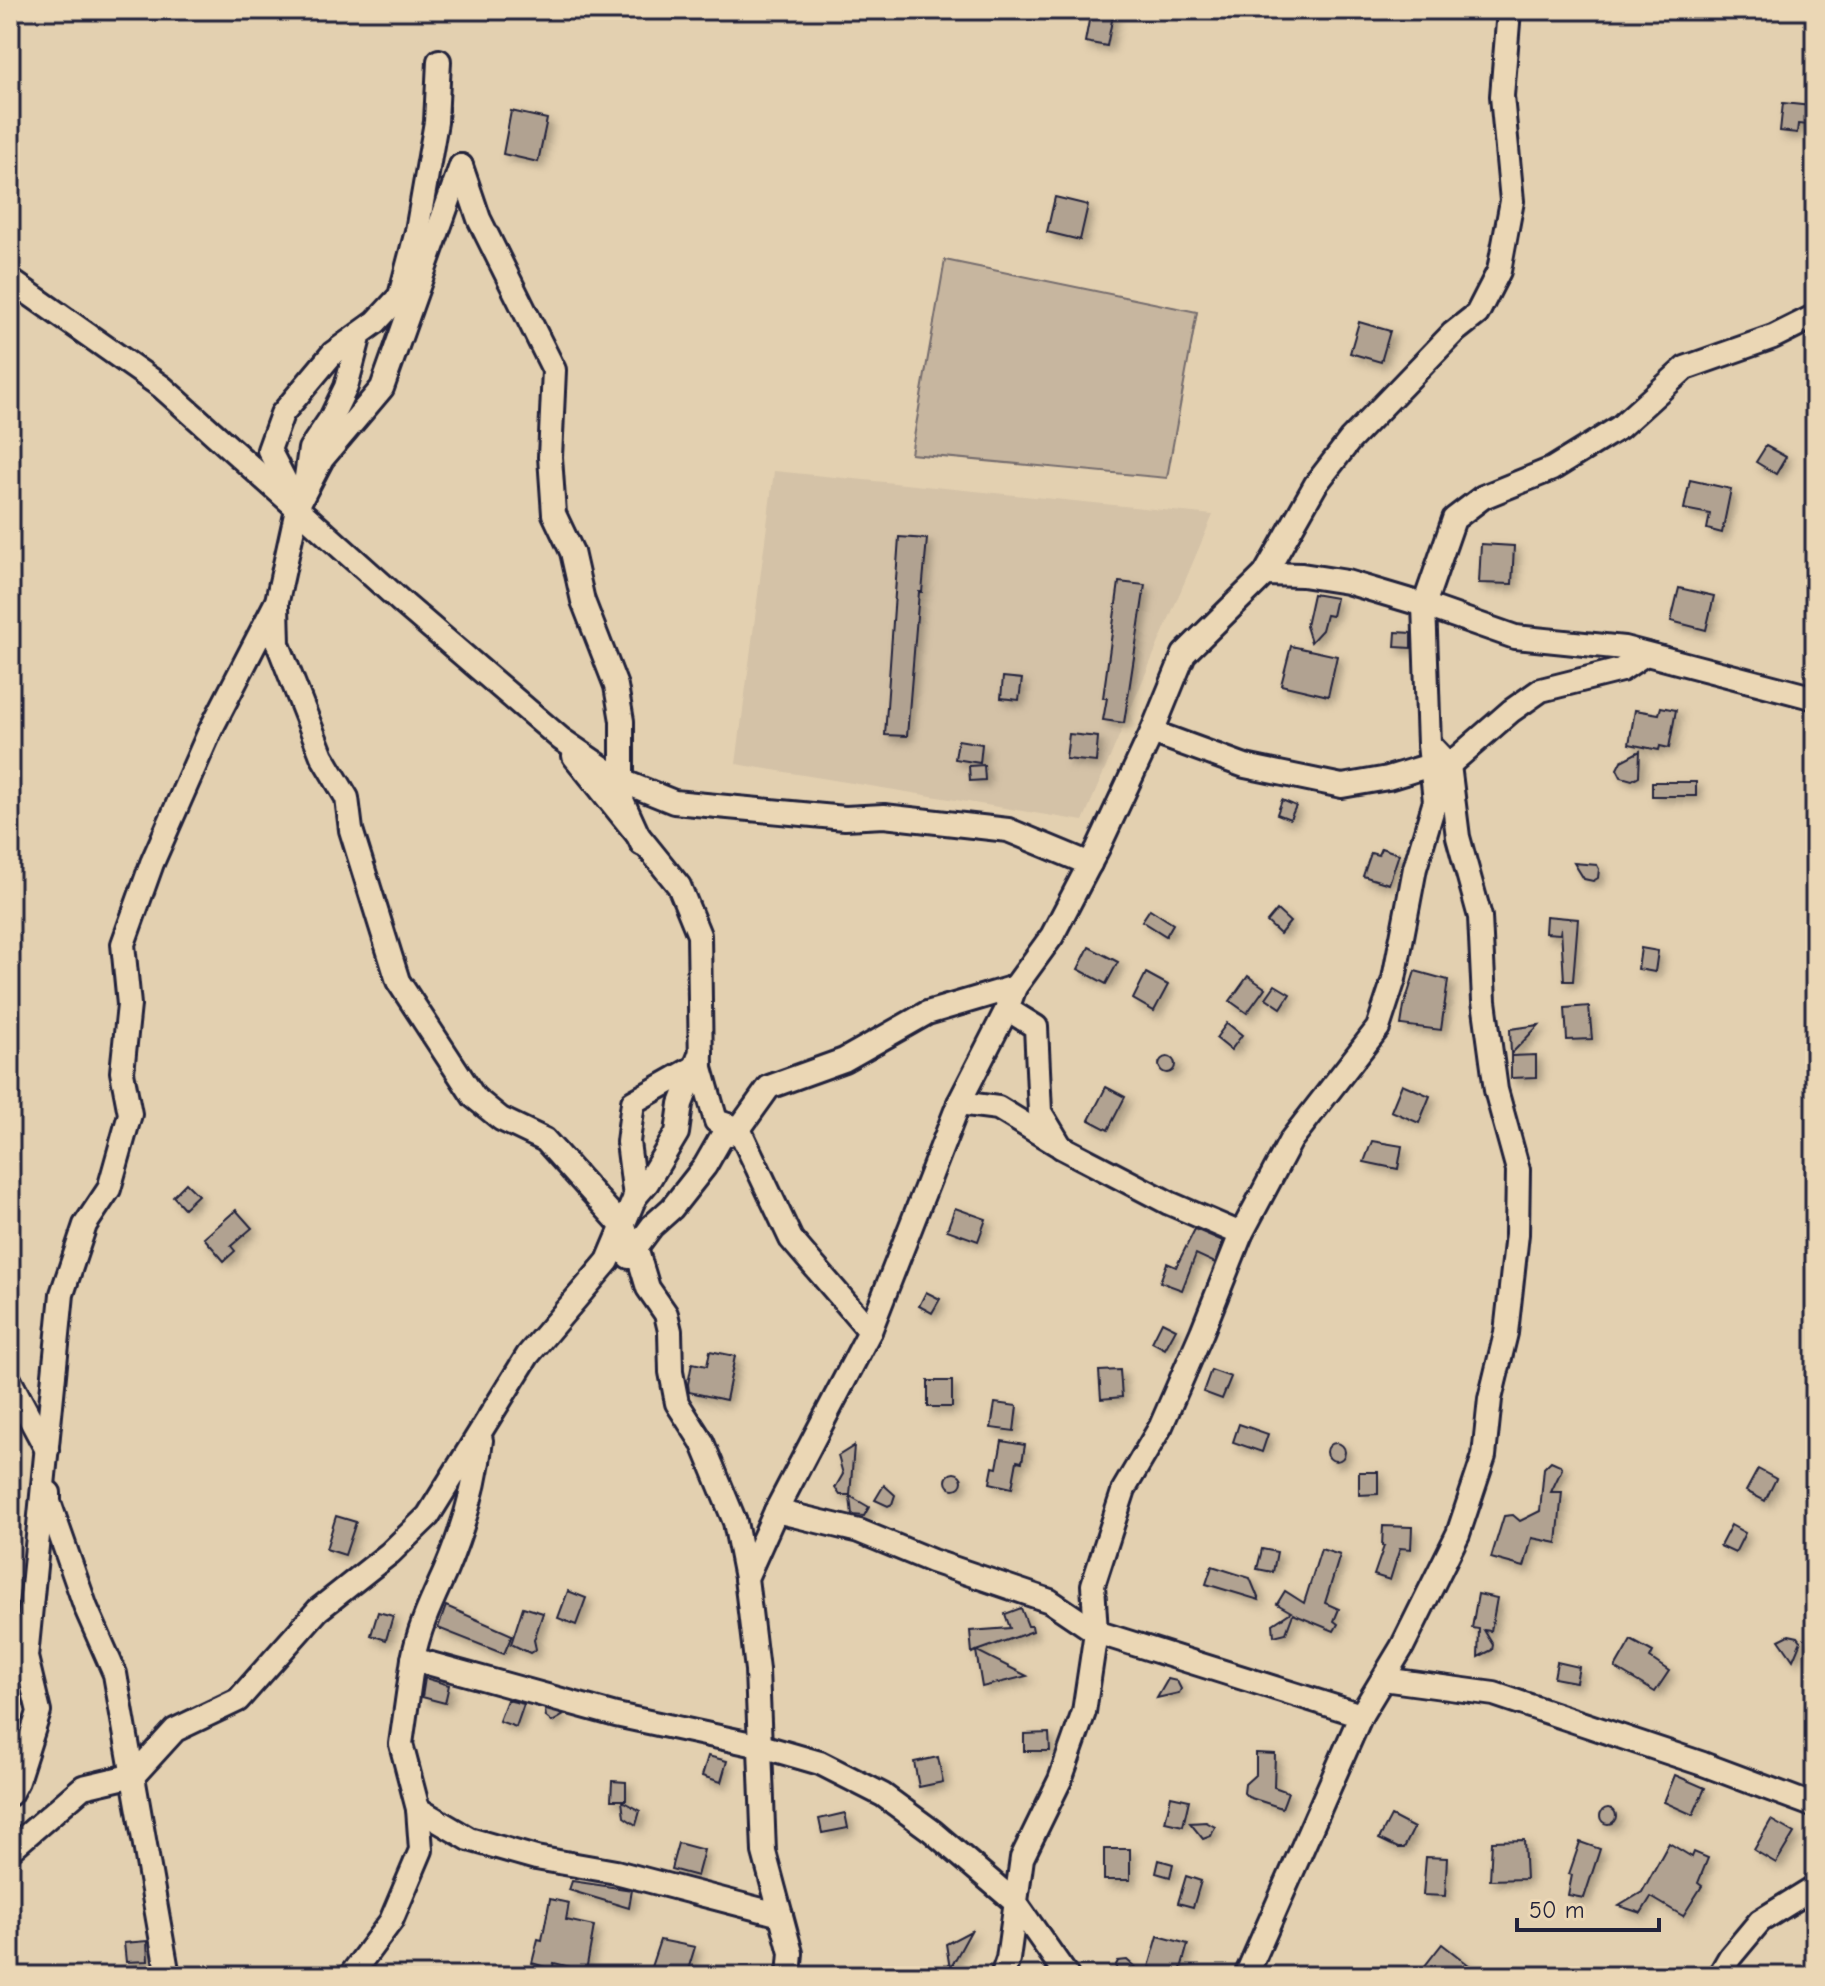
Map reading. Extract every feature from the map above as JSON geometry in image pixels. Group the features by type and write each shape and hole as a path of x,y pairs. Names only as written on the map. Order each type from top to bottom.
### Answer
{"street":[{"path":"746,1578 776,1511 870,1331 959,1103 1011,998 1052,936 1090,864 1152,732 1184,654 1265,574 1316,484 1350,440 1453,333 1477,314 1499,271 1512,201 1502,96 1509,10"},
{"path":"300,502 269,450 282,414 333,353 376,322 400,296 417,231 436,122 439,61"},
{"path":"300,502 322,459 382,388 461,166 479,219 554,370 550,457 554,514 572,552 583,601 616,686 622,721 622,800 642,844"},
{"path":"10,280 162,387 300,502 561,739 622,781 674,802 845,818 884,816 1008,830 1090,864"},
{"path":"1002,1976 1008,1959 1022,1858 1060,1780 1084,1712 1096,1632 1093,1585 1124,1489 1161,1426 1241,1234 1291,1140 1378,1028 1394,979 1415,868 1435,801 1436,758 1424,605 1454,519 1483,497 1552,469 1620,427 1685,368 1773,337 1815,316"},
{"path":"10,1794 39,1712 26,1657 62,1294 85,1225 109,1189 130,1114 122,1072 129,1005 123,944 152,863 210,731 277,601 310,449 331,418 346,387 360,334"},
{"path":"1265,574 1302,575 1347,582 1515,637 1624,648 1815,698"},
{"path":"277,601 278,644 322,756 347,798 351,830 398,981 474,1097 501,1119 545,1140 623,1227 636,1248 648,1288 666,1314 677,1403 702,1442 735,1522 746,1578 757,1670 764,1852 791,1953 789,1976"},
{"path":"1152,732 1245,766 1342,786 1388,778 1436,758 1541,690 1621,670 1645,654"},
{"path":"561,739 642,844 679,886 699,935 698,1059 716,1121 739,1129 791,1239 870,1331"},
{"path":"1246,1976 1361,1715 1402,1647 1458,1534 1484,1456 1490,1399 1506,1333 1517,1234 1518,1170 1496,1090 1484,1001 1480,917 1436,758"},
{"path":"573,1303 608,1280 652,1226 672,1208 705,1166 721,1138 739,1129 769,1087 844,1060 927,1013 1011,998"},
{"path":"1011,998 1036,1027 1040,1112 1061,1147"},
{"path":"635,1197 628,1142 633,1102 698,1059"},
{"path":"10,1850 83,1787 134,1775 175,1730 238,1700 318,1610 390,1553 428,1516 528,1355 608,1261 635,1197 677,1133 681,1104 698,1059"},
{"path":"959,1103 998,1108 1061,1147 1169,1203 1241,1234"},
{"path":"10,1381 47,1447 49,1502 86,1608 115,1674 168,1976"},
{"path":"350,1976 391,1921 421,1850 418,1809 401,1744 413,1659 418,1631 445,1572 473,1495 483,1430"},
{"path":"776,1511 859,1531 932,1561 1050,1601 1096,1632 1361,1715"},
{"path":"413,1659 616,1715 761,1746 820,1763 883,1795 932,1831 1015,1902 1067,1976"},
{"path":"1383,1679 1494,1694 1691,1759 1815,1806"},
{"path":"418,1809 469,1839 482,1843 536,1858 616,1872 781,1915"},
{"path":"1730,1970 1760,1921 1815,1887"}],"shaded area":[{"path":"945,260 1197,312 1167,478 911,454"},
{"path":"774,471 1213,515 1083,821 736,764"}],"building":[{"path":"1091,10 1114,10 1107,46 1085,42"},
{"path":"1783,103 1811,106 1809,125 1798,124 1797,133 1780,131"},
{"path":"511,111 547,119 538,162 503,154"},
{"path":"1055,197 1088,205 1080,240 1047,232"},
{"path":"1359,322 1390,331 1381,362 1350,353"},
{"path":"1766,446 1786,457 1776,474 1756,462"},
{"path":"1690,480 1731,489 1722,533 1707,529 1710,514 1684,509"},
{"path":"899,537 927,539 922,592 919,592 907,736 885,735"},
{"path":"1481,544 1514,546 1512,584 1479,583"},
{"path":"1119,582 1145,585 1124,723 1103,720 1107,698 1103,698"},
{"path":"1679,588 1714,596 1706,630 1671,621"},
{"path":"1313,594 1336,598 1332,616 1326,615 1322,630 1311,642 1306,626"},
{"path":"1396,632 1411,633 1411,648 1395,647"},
{"path":"1291,646 1337,656 1328,696 1281,685"},
{"path":"1003,677 1022,679 1019,700 1001,698"},
{"path":"1661,707 1676,710 1669,748 1660,746 1659,750 1629,744 1635,710 1659,714"},
{"path":"1069,734 1098,737 1096,762 1066,759"},
{"path":"958,740 982,744 980,763 955,759"},
{"path":"1640,751 1639,776 1632,780 1621,777 1617,769 1621,761"},
{"path":"984,765 985,780 970,781 969,766"},
{"path":"1652,782 1696,782 1696,796 1652,796"},
{"path":"1282,800 1296,806 1290,819 1277,814"},
{"path":"1381,848 1399,854 1389,884 1363,876 1371,853 1378,855"},
{"path":"1574,863 1597,865 1598,878 1593,881 1584,879"},
{"path":"1150,909 1173,924 1166,936 1142,921"},
{"path":"1277,910 1290,922 1280,934 1267,922"},
{"path":"1546,916 1578,919 1573,981 1564,981 1561,928 1560,934 1545,933"},
{"path":"1089,947 1118,962 1106,984 1078,969"},
{"path":"1641,948 1658,951 1655,972 1638,969"},
{"path":"1415,971 1448,980 1441,1030 1401,1025"},
{"path":"1146,973 1168,985 1154,1011 1133,999"},
{"path":"1248,976 1265,988 1247,1013 1230,1001"},
{"path":"1275,985 1290,994 1281,1008 1266,998"},
{"path":"1589,1006 1592,1039 1567,1040 1565,1008"},
{"path":"1227,1023 1242,1035 1231,1050 1216,1038"},
{"path":"1539,1025 1511,1054 1510,1029"},
{"path":"1536,1055 1536,1077 1511,1078 1511,1056"},
{"path":"1167,1057 1175,1065 1167,1073 1159,1065"},
{"path":"1402,1084 1430,1096 1419,1123 1391,1111"},
{"path":"1106,1087 1125,1097 1108,1130 1089,1120"},
{"path":"1372,1141 1402,1146 1398,1169 1364,1162"},
{"path":"186,1183 198,1195 184,1208 173,1196"},
{"path":"955,1208 986,1219 978,1241 947,1230"},
{"path":"236,1210 252,1228 231,1246 235,1251 224,1261 204,1238"},
{"path":"1195,1229 1223,1241 1215,1263 1196,1254 1182,1290 1160,1282 1167,1263 1176,1267"},
{"path":"926,1292 940,1299 932,1313 919,1306"},
{"path":"1162,1322 1176,1329 1165,1349 1152,1342"},
{"path":"710,1351 735,1356 726,1400 689,1392 692,1363 707,1366"},
{"path":"1120,1370 1122,1397 1101,1399 1099,1371"},
{"path":"1211,1370 1231,1377 1222,1399 1203,1392"},
{"path":"928,1381 952,1381 952,1407 928,1407"},
{"path":"995,1403 1017,1406 1014,1431 991,1428"},
{"path":"1239,1424 1268,1434 1262,1452 1233,1442"},
{"path":"1002,1441 1025,1445 1022,1462 1017,1461 1012,1488 990,1483 993,1467 997,1468"},
{"path":"1336,1443 1345,1452 1336,1461 1327,1452"},
{"path":"854,1446 850,1495 840,1495 835,1488 843,1474 838,1456"},
{"path":"1551,1461 1562,1469 1551,1492 1562,1492 1557,1543 1532,1538 1524,1567 1491,1558 1504,1516 1513,1515 1520,1521 1540,1511 1544,1468"},
{"path":"1758,1469 1776,1479 1765,1501 1746,1491"},
{"path":"1359,1472 1378,1472 1378,1494 1359,1495"},
{"path":"954,1473 962,1481 954,1489 946,1481"},
{"path":"884,1485 895,1495 888,1506 875,1500"},
{"path":"850,1496 869,1507 864,1516 852,1515"},
{"path":"336,1516 356,1522 345,1555 326,1549"},
{"path":"1731,1525 1745,1533 1735,1553 1720,1546"},
{"path":"1383,1526 1412,1527 1411,1549 1400,1548 1390,1580 1374,1575 1384,1546"},
{"path":"1262,1549 1277,1552 1273,1572 1257,1569"},
{"path":"1321,1549 1340,1555 1325,1603 1339,1609 1334,1621 1338,1624 1334,1631 1293,1614 1286,1633 1274,1636 1273,1624 1291,1612 1277,1604 1285,1591 1304,1603"},
{"path":"1212,1566 1250,1578 1259,1600 1206,1584"},
{"path":"568,1591 586,1598 576,1625 558,1618"},
{"path":"1478,1594 1497,1598 1491,1631 1484,1630 1493,1645 1492,1650 1478,1657 1479,1629 1472,1628"},
{"path":"446,1606 512,1635 504,1654 438,1628"},
{"path":"523,1607 543,1613 534,1640 536,1649 530,1653 511,1644"},
{"path":"1021,1608 1033,1631 977,1651 1027,1676 982,1687 976,1651 972,1653 970,1631 1010,1628 1005,1614"},
{"path":"378,1612 393,1616 386,1640 371,1635"},
{"path":"1789,1635 1801,1641 1793,1660 1779,1640"},
{"path":"1631,1640 1653,1652 1650,1658 1669,1671 1655,1692 1615,1668"},
{"path":"1557,1662 1579,1667 1576,1682 1554,1678"},
{"path":"425,1678 449,1685 445,1703 422,1697"},
{"path":"1168,1679 1177,1681 1181,1689 1179,1693 1157,1698"},
{"path":"507,1700 524,1704 516,1727 499,1721"},
{"path":"545,1710 564,1715 552,1722 546,1717"},
{"path":"1049,1733 1050,1751 1024,1751 1024,1734"},
{"path":"1256,1753 1275,1754 1274,1787 1288,1792 1282,1808 1244,1793 1245,1784 1256,1774"},
{"path":"708,1756 727,1761 721,1782 702,1776"},
{"path":"938,1757 943,1782 919,1787 914,1762"},
{"path":"1675,1775 1705,1788 1693,1815 1664,1802"},
{"path":"612,1781 626,1782 626,1800 611,1800"},
{"path":"1171,1796 1189,1800 1183,1826 1165,1822"},
{"path":"622,1801 640,1811 636,1825 624,1817"},
{"path":"1608,1808 1614,1810 1614,1822 1608,1824 1602,1822 1600,1816 1602,1810"},
{"path":"845,1813 848,1828 822,1833 819,1819"},
{"path":"1391,1816 1414,1828 1404,1848 1379,1839"},
{"path":"1771,1820 1794,1833 1776,1863 1754,1850"},
{"path":"1206,1822 1215,1827 1211,1836 1203,1839 1190,1823"},
{"path":"1524,1840 1526,1879 1490,1880 1492,1841"},
{"path":"1580,1842 1600,1849 1584,1898 1568,1895 1572,1875 1569,1874"},
{"path":"678,1843 704,1850 697,1876 671,1869"},
{"path":"1669,1843 1692,1857 1694,1852 1708,1858 1698,1883 1702,1886 1683,1916 1651,1897 1641,1913 1619,1906 1642,1892"},
{"path":"1104,1849 1130,1849 1130,1880 1104,1880"},
{"path":"1426,1857 1447,1858 1445,1896 1423,1895"},
{"path":"1159,1860 1173,1864 1170,1877 1156,1873"},
{"path":"1186,1876 1201,1881 1193,1907 1178,1903"},
{"path":"572,1881 632,1890 629,1908 569,1890"},
{"path":"550,1899 569,1903 566,1920 594,1926 586,1971 554,1963 552,1969 532,1963 538,1939 542,1940"},
{"path":"971,1931 950,1969 946,1944"},
{"path":"1158,1936 1188,1944 1179,1976 1149,1967"},
{"path":"660,1940 695,1947 686,1976 648,1976"},
{"path":"147,1941 148,1961 126,1962 124,1943"},
{"path":"1442,1944 1470,1966 1462,1976 1417,1976"},
{"path":"1127,1960 1135,1967 1128,1974 1120,1976 1116,1965 1118,1961"}]}
